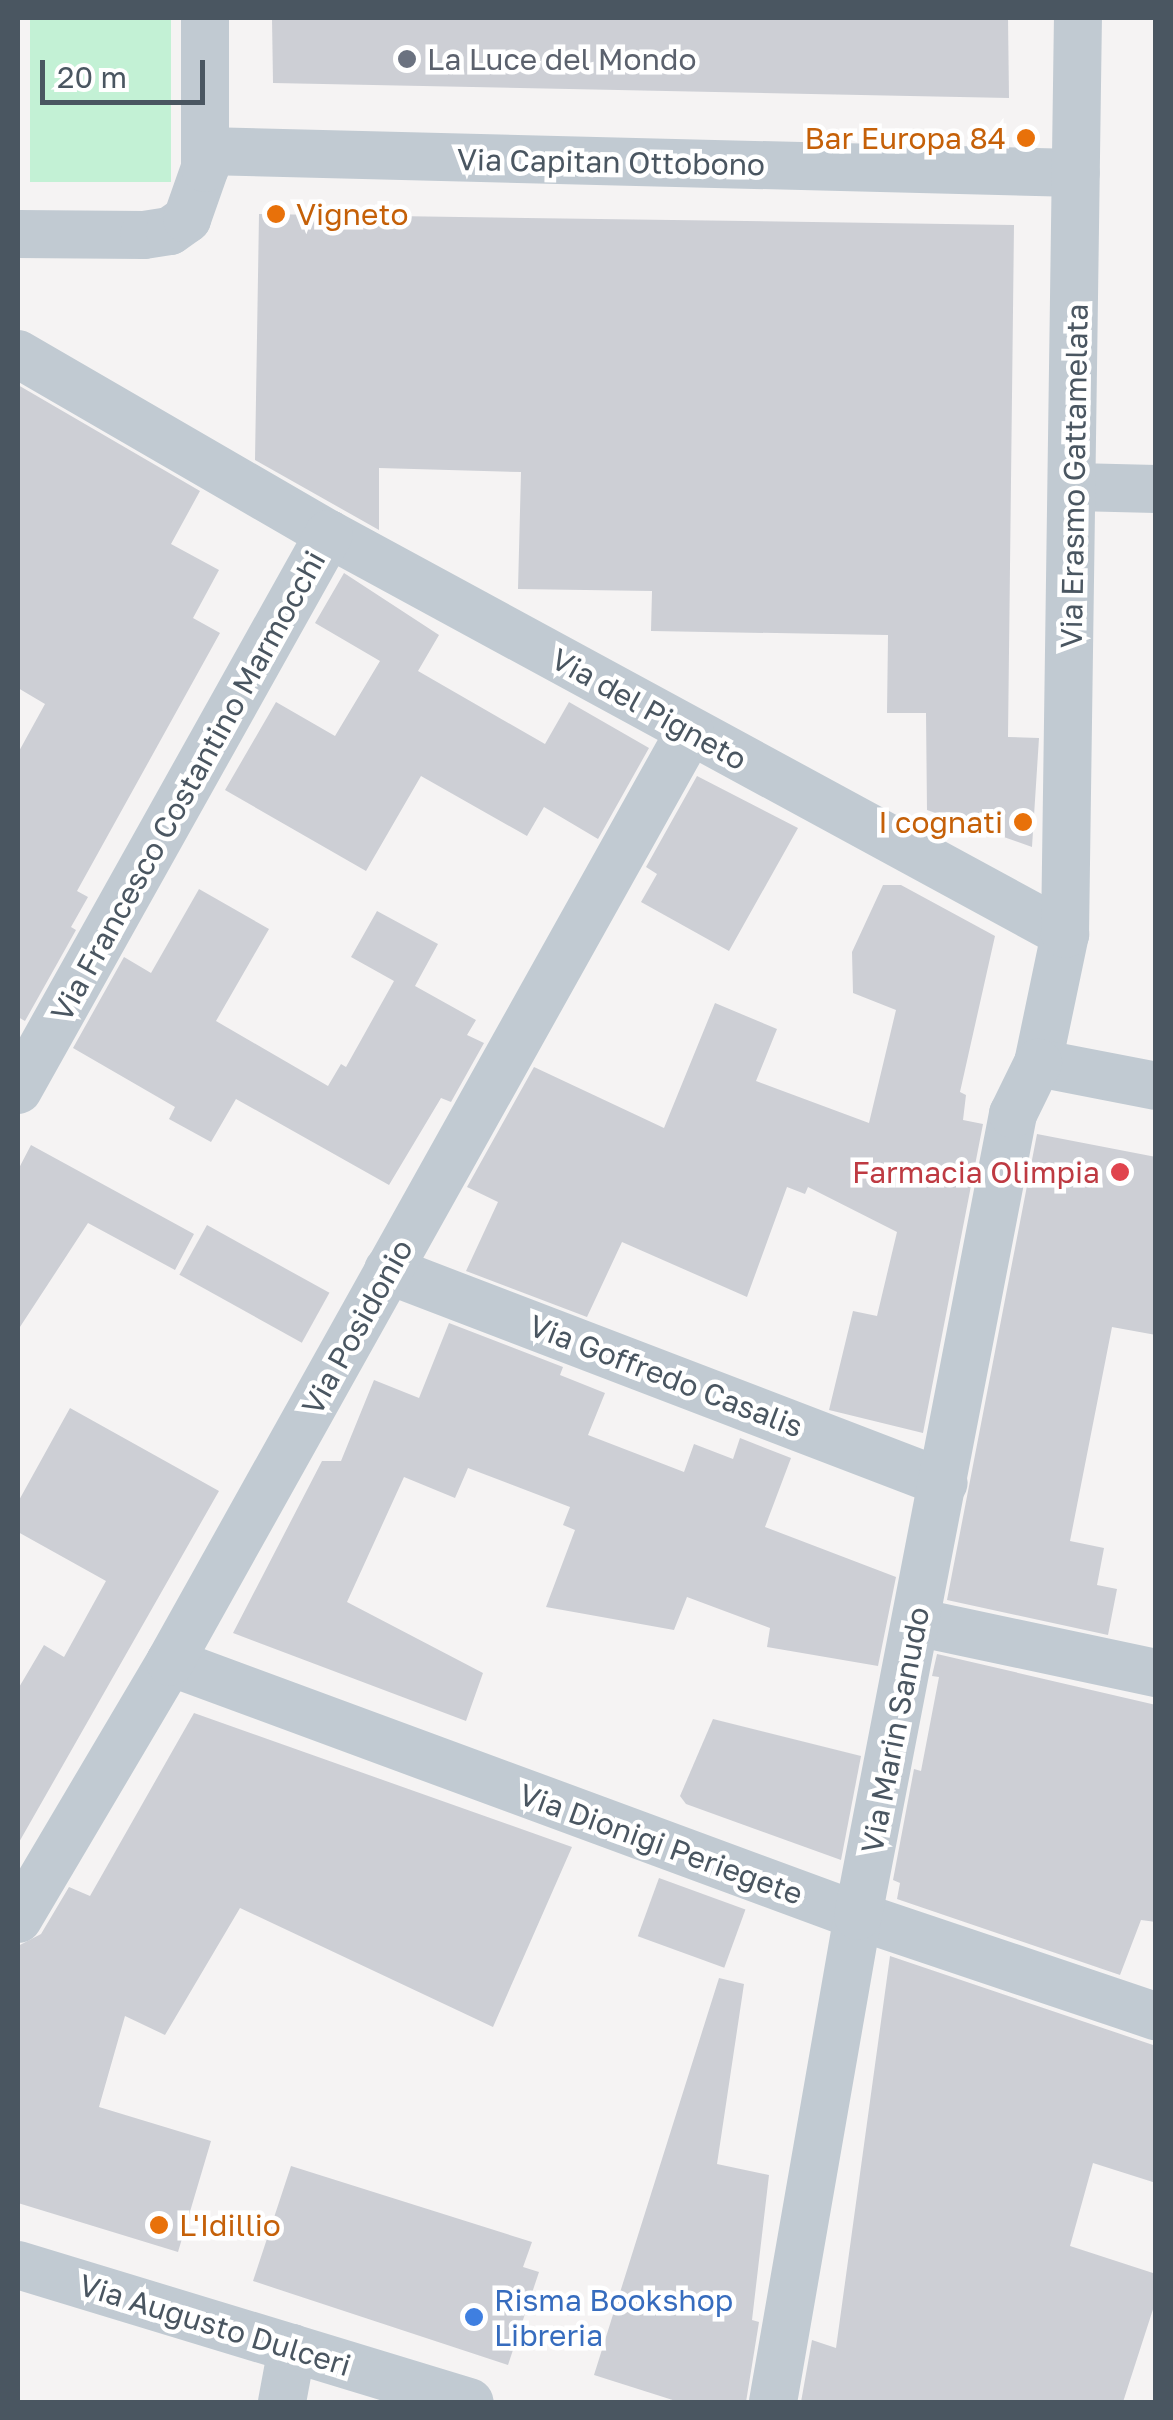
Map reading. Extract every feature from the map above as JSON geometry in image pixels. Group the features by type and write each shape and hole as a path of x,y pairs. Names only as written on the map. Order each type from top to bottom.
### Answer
{"street":[{"path":"18,234 170,230 197,200 206,151 205,18"},
{"name":"Via Erasmo Gattamelata","path":"1064,934 1075,487 1078,18"},
{"name":"Via Capitan Ottobono","path":"206,151 1076,173"},
{"name":"Via del Pigneto","path":"18,354 329,534 1064,934"},
{"path":"1075,487 1156,489"},
{"name":"Via Francesco Costantino Marmocchi","path":"18,1090 329,534"},
{"name":"Via Posidonio","path":"18,1919 170,1662 690,732"},
{"path":"1064,934 1038,1063 1156,1086"},
{"name":"Via Marin Sanudo","path":"773,2402 858,1916 1013,1114 1038,1063"},
{"name":"Via Goffredo Casalis","path":"388,1270 944,1483"},
{"path":"916,1622 1156,1673"},
{"name":"Via Dionigi Periegete","path":"170,1662 858,1916 1156,2016"},
{"name":"Via Augusto Dulceri","path":"18,2264 470,2402"},
{"path":"282,2402 292,2348"}],"green space":[{"path":"30,18 171,18 171,182 30,182"}],"building":[{"path":"272,18 1008,18 1009,98 273,83"},
{"path":"259,214 1014,225 1008,737 1039,738 1032,847 927,810 926,713 887,713 888,635 651,631 652,591 518,589 521,472 379,468 379,530 255,460"},
{"path":"18,385 200,491 171,544 219,570 193,618 220,633 77,891 88,897 71,927 76,930 25,1021 18,1017 18,753 45,704 18,688"},
{"path":"344,573 439,635 418,671 545,744 569,702 649,748 598,839 544,807 527,836 421,776 366,871 225,790 276,702 335,736 380,661 315,623"},
{"path":"697,776 798,828 729,951 641,902 657,874 646,867"},
{"path":"883,885 901,885 995,936 960,1092 966,1095 963,1120 983,1124 923,1433 829,1410 853,1311 877,1316 897,1232 808,1187 805,1194 787,1187 747,1297 622,1242 587,1317 466,1271 498,1202 467,1187 534,1067 664,1128 715,1003 777,1029 756,1081 869,1123 896,1010 853,993 852,952"},
{"path":"199,889 269,929 216,1021 328,1086 341,1064 346,1067 394,981 351,957 377,911 438,944 415,986 476,1020 467,1035 484,1043 451,1102 441,1098 389,1185 236,1099 211,1142 169,1119 175,1107 73,1048 124,957 151,973"},
{"path":"1037,1134 1156,1157 1156,1335 1112,1327 1070,1541 1104,1548 1097,1585 1117,1589 1108,1635 947,1600"},
{"path":"31,1145 194,1234 175,1270 88,1223 18,1330 18,1170"},
{"path":"207,1225 329,1293 302,1343 179,1275"},
{"path":"449,1323 563,1367 560,1375 605,1393 588,1435 684,1472 694,1444 733,1459 740,1438 791,1458 765,1527 896,1577 878,1666 767,1647 770,1628 687,1597 674,1630 546,1607 575,1530 563,1525 570,1507 468,1468 455,1498 404,1477 347,1602 483,1673 466,1721 233,1633 322,1461 341,1461 374,1380 419,1398"},
{"path":"70,1408 219,1491 18,1844 18,1689 44,1645 64,1657 106,1581 18,1532 18,1502"},
{"path":"937,1654 1156,1705 1156,1922 1141,1920 1120,1975 897,1899 900,1883 893,1880 914,1769 921,1771 939,1677 932,1676"},
{"path":"194,1713 572,1847 493,2027 240,1908 165,2035 125,2016 99,2107 211,2141 178,2252 18,2203 18,1946 41,1934 69,1887 90,1896"},
{"path":"713,1719 861,1756 841,1860 686,1804 680,1796"},
{"path":"659,1878 745,1909 724,1968 638,1936"},
{"path":"890,1956 1156,2046 1156,2183 1093,2163 1070,2246 1156,2274 1156,2300 1123,2402 801,2402 812,2340 836,2348"},
{"path":"719,1978 744,1984 717,2164 769,2175 752,2320 759,2322 746,2402 679,2402 594,2375"},
{"path":"291,2166 532,2242 523,2267 539,2272 508,2365 253,2281"}],"place":[{"name":"La Luce del Mondo","path":"407,59"},
{"name":"Bar Europa 84","path":"1026,138"},
{"name":"Vigneto","path":"276,214"},
{"name":"I cognati","path":"1023,822"},
{"name":"Farmacia Olimpia","path":"1120,1172"},
{"name":"L'Idillio","path":"159,2225"},
{"name":"Risma Bookshop Libreria","path":"474,2317"}]}
